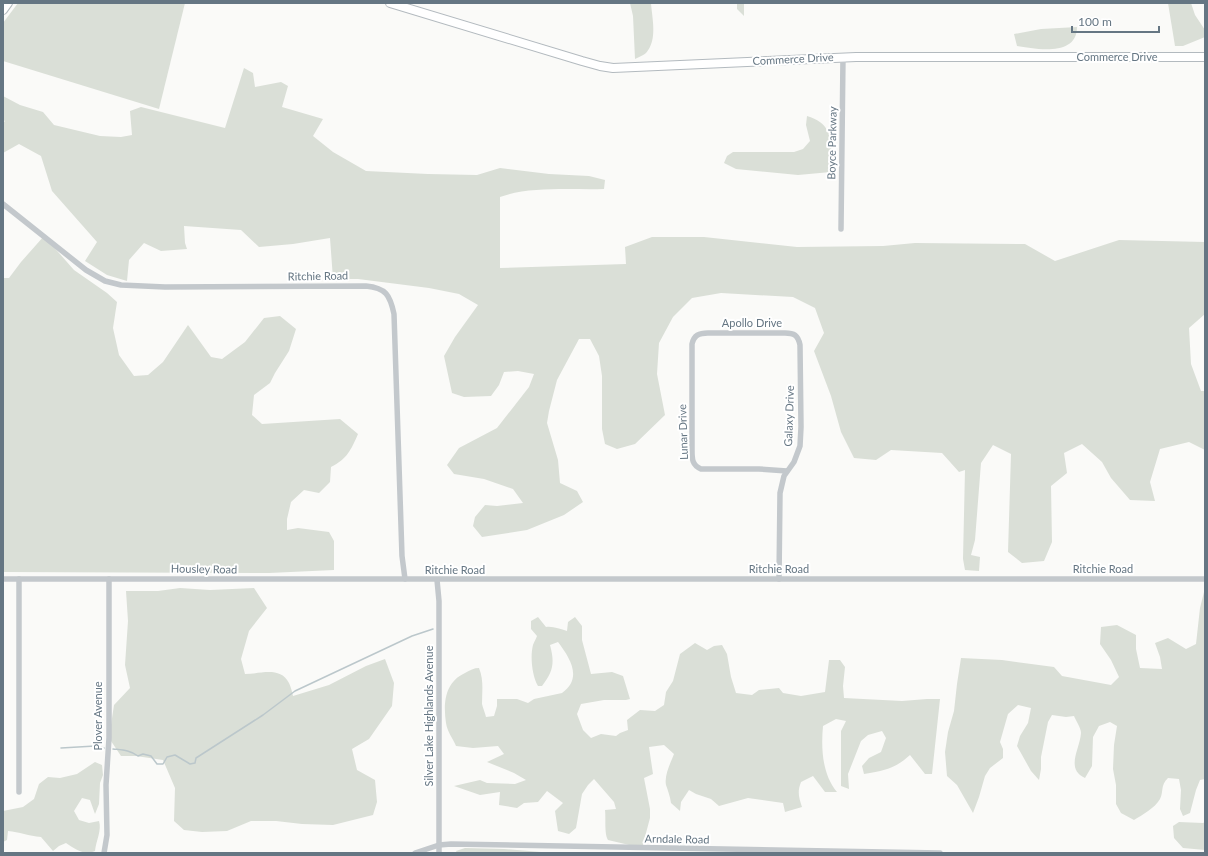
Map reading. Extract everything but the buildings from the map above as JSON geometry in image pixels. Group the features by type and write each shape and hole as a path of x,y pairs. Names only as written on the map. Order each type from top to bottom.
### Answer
{"street":[{"path":"3,10 8,3"},
{"name":"Commerce Drive","path":"390,3 606,67 628,68 843,57 1205,57"},
{"name":"Boyce Parkway","path":"841,229 843,57"},
{"name":"Ritchie Road","path":"3,204 86,270 105,281 121,285 165,287 366,286 380,289 386,294 391,302 394,314 402,556 405,579 1205,579"},
{"name":"Apollo Drive","path":"697,335 708,333 792,333 798,337 800,344"},
{"name":"Lunar Drive","path":"697,335 693,339 692,344 693,461 697,467 701,469 759,469 787,471"},
{"name":"Galaxy Drive","path":"779,580 780,492 784,476 794,462 800,446 800,344"},
{"name":"Housley Road","path":"3,579 405,579"},
{"path":"19,792 20,579"},
{"name":"Plover Avenue","path":"104,853 107,835 106,785 109,738 109,579"},
{"name":"Silver Lake Highlands Avenue","path":"437,580 439,601 439,853"},
{"name":"Arndale Road","path":"415,853 439,845 451,844 593,850 940,853"}],"shaded area":[{"path":"18,3 185,3 159,109 3,61 3,23"},
{"path":"630,3 651,3 653,22 653,35 650,48 645,54 635,59 633,16"},
{"path":"737,3 744,3 744,16 737,9"},
{"path":"1168,3 1191,3 1195,15 1205,30 1205,37 1183,46 1175,46"},
{"path":"1077,27 1075,37 1070,43 1063,47 1054,49 1034,49 1017,46 1014,34 1041,29"},
{"path":"244,68 253,73 255,87 281,82 288,86 282,107 323,119 313,136 333,152 366,171 477,175 500,168 549,174 589,176 605,180 604,189 551,189 524,191 500,197 500,268 626,264 625,247 652,237 704,237 797,247 883,246 915,243 1025,244 1055,261 1119,240 1205,242 1205,314 1189,328 1191,364 1201,391 1205,391 1205,450 1189,442 1160,449 1150,482 1155,501 1130,500 1111,478 1102,462 1082,444 1064,453 1067,473 1051,486 1052,542 1044,561 1022,563 1008,552 1011,454 993,445 981,463 975,540 971,555 980,557 979,571 965,570 963,559 965,470 959,472 942,453 891,450 876,460 854,458 841,432 831,396 814,351 824,333 815,308 793,297 721,293 692,298 673,317 659,343 657,374 665,415 635,444 617,449 605,444 602,429 602,376 599,356 590,339 579,339 557,380 547,423 558,460 560,483 577,491 583,502 564,515 527,530 482,537 473,526 475,517 485,505 497,506 523,503 513,489 484,479 454,474 447,465 459,448 497,428 529,387 534,374 518,371 504,372 499,385 491,396 464,397 452,393 444,356 455,337 478,305 459,294 429,288 358,279 333,279 330,238 293,244 259,247 241,230 184,226 185,243 187,249 161,251 144,243 129,260 127,281 107,275 85,261 97,242 52,191 41,156 19,144 3,153 3,123 5,121 3,120 3,96 20,105 43,112 54,125 100,136 121,137 132,135 130,111 141,107 225,128"},
{"path":"807,116 817,120 828,131 831,146 831,172 798,175 736,169 724,163 727,156 733,152 794,152 803,149 810,141 806,125"},
{"path":"44,236 74,270 107,293 117,302 113,328 119,355 134,376 148,375 163,362 188,325 211,357 222,359 245,342 264,318 280,316 296,329 289,351 270,383 254,395 252,415 262,424 340,419 358,434 348,454 341,461 331,467 330,482 319,493 304,490 291,502 287,519 287,530 298,528 329,532 334,541 334,570 269,573 3,572 3,278 9,278"},
{"path":"180,588 210,590 254,588 267,608 249,631 241,659 245,674 270,672 281,674 289,683 293,696 329,685 366,666 385,659 394,683 392,706 369,739 352,749 357,770 375,780 377,802 373,815 333,825 276,821 251,821 227,831 202,832 184,830 174,821 175,788 163,760 136,756 121,756 109,738 114,705 130,688 125,665 128,621 126,591 158,591"},
{"path":"1205,588 1205,779 1200,780 1190,813 1183,816 1180,809 1181,790 1179,779 1168,778 1163,786 1160,799 1148,811 1134,820 1121,813 1116,804 1116,785 1113,769 1114,745 1117,726 1110,722 1099,726 1093,737 1092,766 1085,778 1079,774 1075,764 1081,733 1074,716 1066,717 1052,715 1048,722 1041,757 1039,780 1031,771 1017,746 1020,736 1028,723 1031,708 1018,705 1008,714 1000,742 1003,749 1003,758 990,768 985,776 973,813 957,785 947,776 945,752 948,732 954,711 961,658 1002,660 1054,667 1062,676 1111,685 1119,677 1111,660 1100,644 1101,627 1117,625 1136,635 1136,649 1140,668 1162,669 1155,643 1168,638 1186,649 1196,644 1200,608"},
{"path":"538,617 546,627 554,627 567,631 568,622 575,617 582,626 582,640 591,674 612,672 623,676 630,699 604,700 581,704 577,714 583,730 591,738 601,734 616,736 628,730 627,720 640,710 655,711 664,705 666,692 673,681 680,654 695,643 707,650 714,646 722,645 727,654 731,677 736,693 752,695 759,690 779,688 783,693 801,696 825,692 829,660 840,660 845,667 843,686 844,698 902,701 940,699 932,774 925,774 910,755 894,767 864,774 862,766 869,758 881,752 886,738 882,731 868,735 861,741 848,774 849,789 841,786 841,731 846,721 836,719 823,726 822,743 825,769 837,792 825,792 813,776 801,782 799,795 802,807 785,812 783,803 748,798 719,806 711,799 689,790 681,802 680,811 671,803 666,785 667,773 674,754 664,745 649,747 653,774 644,778 650,809 650,818 642,848 608,840 605,810 616,809 614,802 594,779 582,794 576,828 569,834 558,831 555,811 563,803 547,791 538,802 524,803 517,808 499,805 500,792 480,795 454,786 480,780 487,783 515,784 526,780 514,773 487,762 504,754 498,746 473,748 456,746 448,729 445,715 445,701 449,688 458,677 475,668 479,668 482,677 482,704 486,717 494,716 497,706 497,699 517,699 528,703 534,699 562,693 568,687 572,681 572,668 567,655 558,642 550,645 553,662 549,676 542,686 538,686 536,682 532,666 532,655 533,645 537,636 531,629 531,621"},
{"path":"95,762 102,765 103,775 100,783 99,804 95,814 90,800 82,798 74,811 79,820 89,823 99,821 99,832 95,851 87,853 83,852 66,843 53,851 41,837 8,831 7,840 3,842 3,811 23,807 34,799 39,784 48,777 60,778 77,774"},
{"path":"1179,822 1205,822 1205,850 1183,848 1174,838 1173,826"},
{"path":"465,848 504,849 543,853 457,853 456,851"}],"waterway":[{"path":"113,749 129,751 138,756 143,754 151,756 157,764 163,764 167,757 175,755 190,764 195,763 196,758 263,715 295,691 412,636 433,629"},
{"path":"61,748 95,746 104,748"}]}
